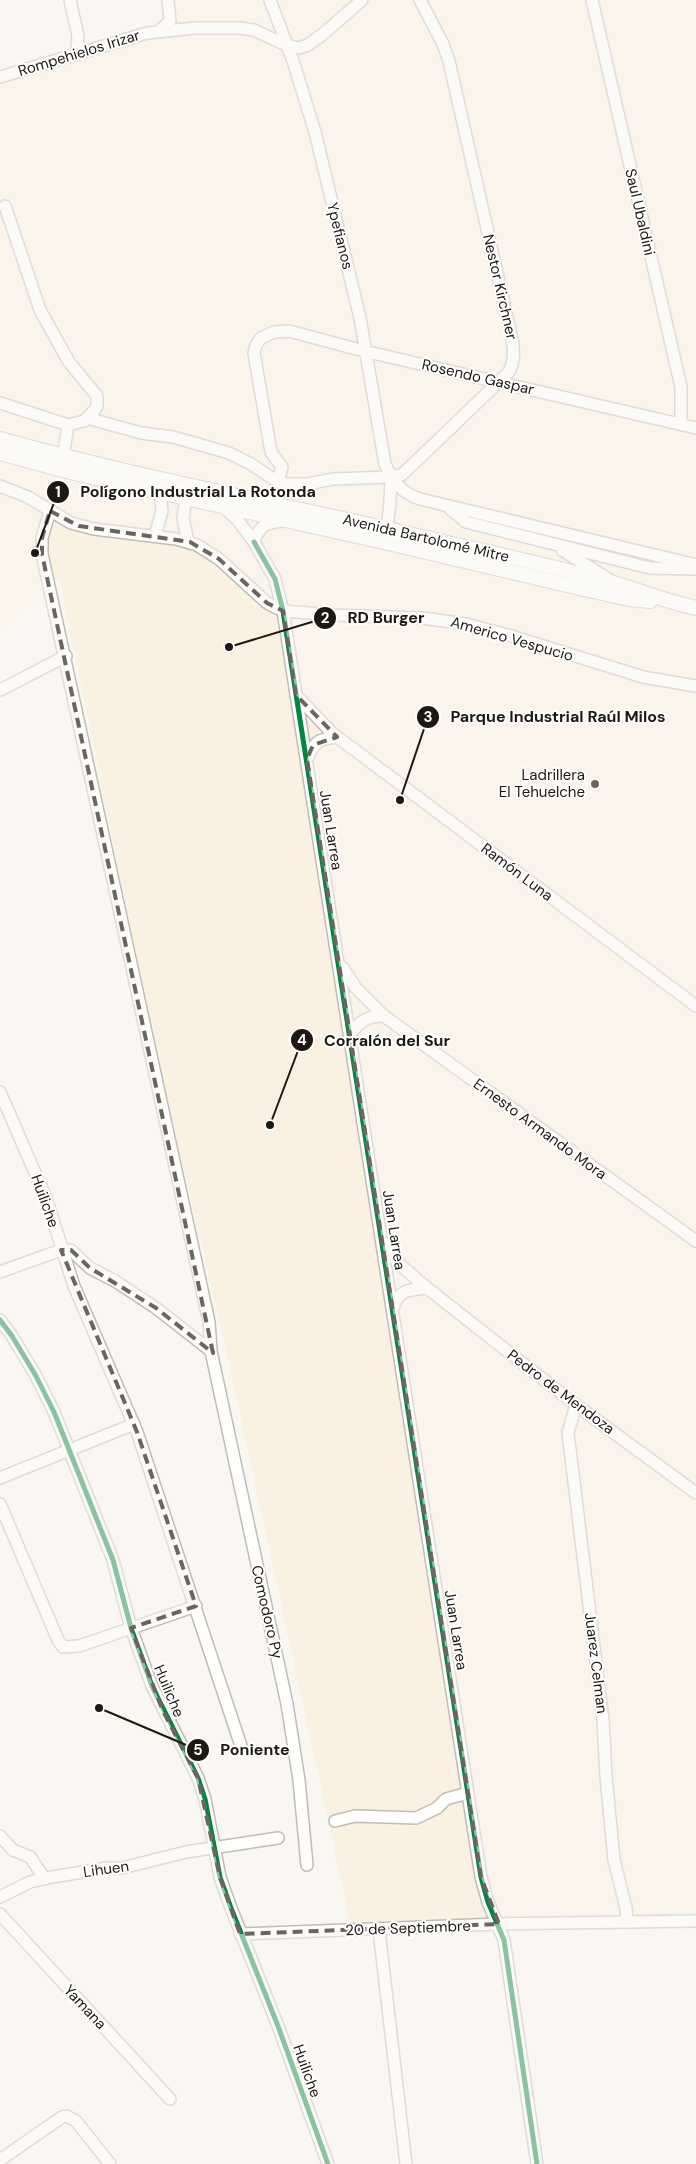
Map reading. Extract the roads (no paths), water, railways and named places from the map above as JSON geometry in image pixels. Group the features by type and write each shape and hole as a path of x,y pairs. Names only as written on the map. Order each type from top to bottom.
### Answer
{"main road":[{"name":"Avenida Bartolomé Mitre","path":"0,439 63,457 387,529 615,584 696,608"},
{"name":"Avenida Bartolomé Mitre","path":"0,453 74,473 288,520 584,589 629,599 674,603"}],"street":[{"path":"70,0 78,36 77,54"},
{"path":"158,32 170,21 168,0"},
{"name":"Ypefianos","path":"270,0 315,132 360,318 364,351 385,464 391,477"},
{"path":"286,45 299,48 308,45 362,0"},
{"name":"Nestor Kirchner","path":"391,477 401,475 407,470 501,382 513,366 514,354 450,61 420,0"},
{"name":"Saul Ubaldini","path":"592,0 681,387 681,424"},
{"name":"Rompehielos Irizar","path":"0,76 147,33 240,28 266,34 286,45"},
{"path":"0,403 68,425 77,424 87,418 97,406 96,396 70,362 40,310 5,206"},
{"name":"Rosendo Gaspar","path":"278,482 282,466 271,452 254,353 256,345 261,338 274,332 289,331 364,351 696,428"},
{"path":"87,418 141,433 173,437 229,453 251,464 278,482 296,485 333,479 391,477"},
{"path":"63,457 68,425"},
{"path":"391,477 402,491 410,496 696,565"},
{"path":"387,529 391,477"},
{"name":"Americo Vespucio","path":"0,486 28,496 58,517 79,526 188,542 208,551 268,603 283,611 422,618 466,624 508,635 643,678 696,686"},
{"path":"155,536 162,511 160,492"},
{"path":"186,498 183,518 188,542"},
{"name":"Juan Larrea","path":"220,505 237,519 254,542 275,579 283,611 481,1876 488,1902 499,1924 504,1940 537,2164"},
{"path":"446,505 466,522 650,568 696,569"},
{"name":"Comodoro Py","path":"50,511 42,538 42,554 66,656 209,1322 224,1418 288,1704 299,1780 308,1865"},
{"path":"254,542 262,526 270,522 288,520"},
{"path":"550,543 615,584"},
{"path":"0,690 66,656"},
{"name":"Ramón Luna","path":"296,695 337,737 696,1006"},
{"path":"307,759 313,745 323,738 337,737"},
{"name":"Ernesto Armando Mora","path":"338,958 346,976 384,1016 696,1241"},
{"path":"350,1034 359,1022 371,1016 384,1016"},
{"name":"Huiliche","path":"0,1092 46,1198 74,1286 134,1424 242,1749"},
{"name":"Pedro de Mendoza","path":"383,1242 398,1263 427,1288 576,1405 696,1493"},
{"path":"0,1272 62,1250 71,1250 90,1268 115,1280 156,1308 213,1356"},
{"path":"393,1308 396,1297 405,1291 427,1288"},
{"name":"Huiliche","path":"0,1320 36,1376 54,1412 114,1560 131,1628 163,1711 198,1778 205,1799 220,1877 240,1934 278,2026 328,2164"},
{"name":"Juarez Celman","path":"576,1405 568,1433 604,1720 606,1776 614,1860 626,1908 627,1922"},
{"path":"0,1478 134,1424"},
{"path":"0,1504 58,1640 63,1647 79,1646 196,1606"},
{"path":"335,1821 355,1816 416,1818 437,1808 446,1799 468,1793"},
{"path":"0,1836 13,1850 30,1857 44,1879"},
{"name":"Lihuen","path":"0,1897 30,1882 44,1879 107,1868 122,1868 186,1852 278,1838"},
{"name":"Yamana","path":"0,1914 170,2099"},
{"name":"20 de Septiembre","path":"240,1934 499,1924 696,1921"},
{"path":"379,1930 406,2164"},
{"path":"0,2160 62,2117 67,2116 76,2121 110,2164"}],"place":[{"name":"Polígono Industrial La Rotonda","path":"35,553"},
{"name":"RD Burger","path":"229,647"},
{"name":"Ladrillera El Tehuelche","path":"595,784"},
{"name":"Parque Industrial Raúl Milos","path":"400,800"},
{"name":"Corralón del Sur","path":"270,1125"},
{"name":"Poniente","path":"99,1708"}]}
